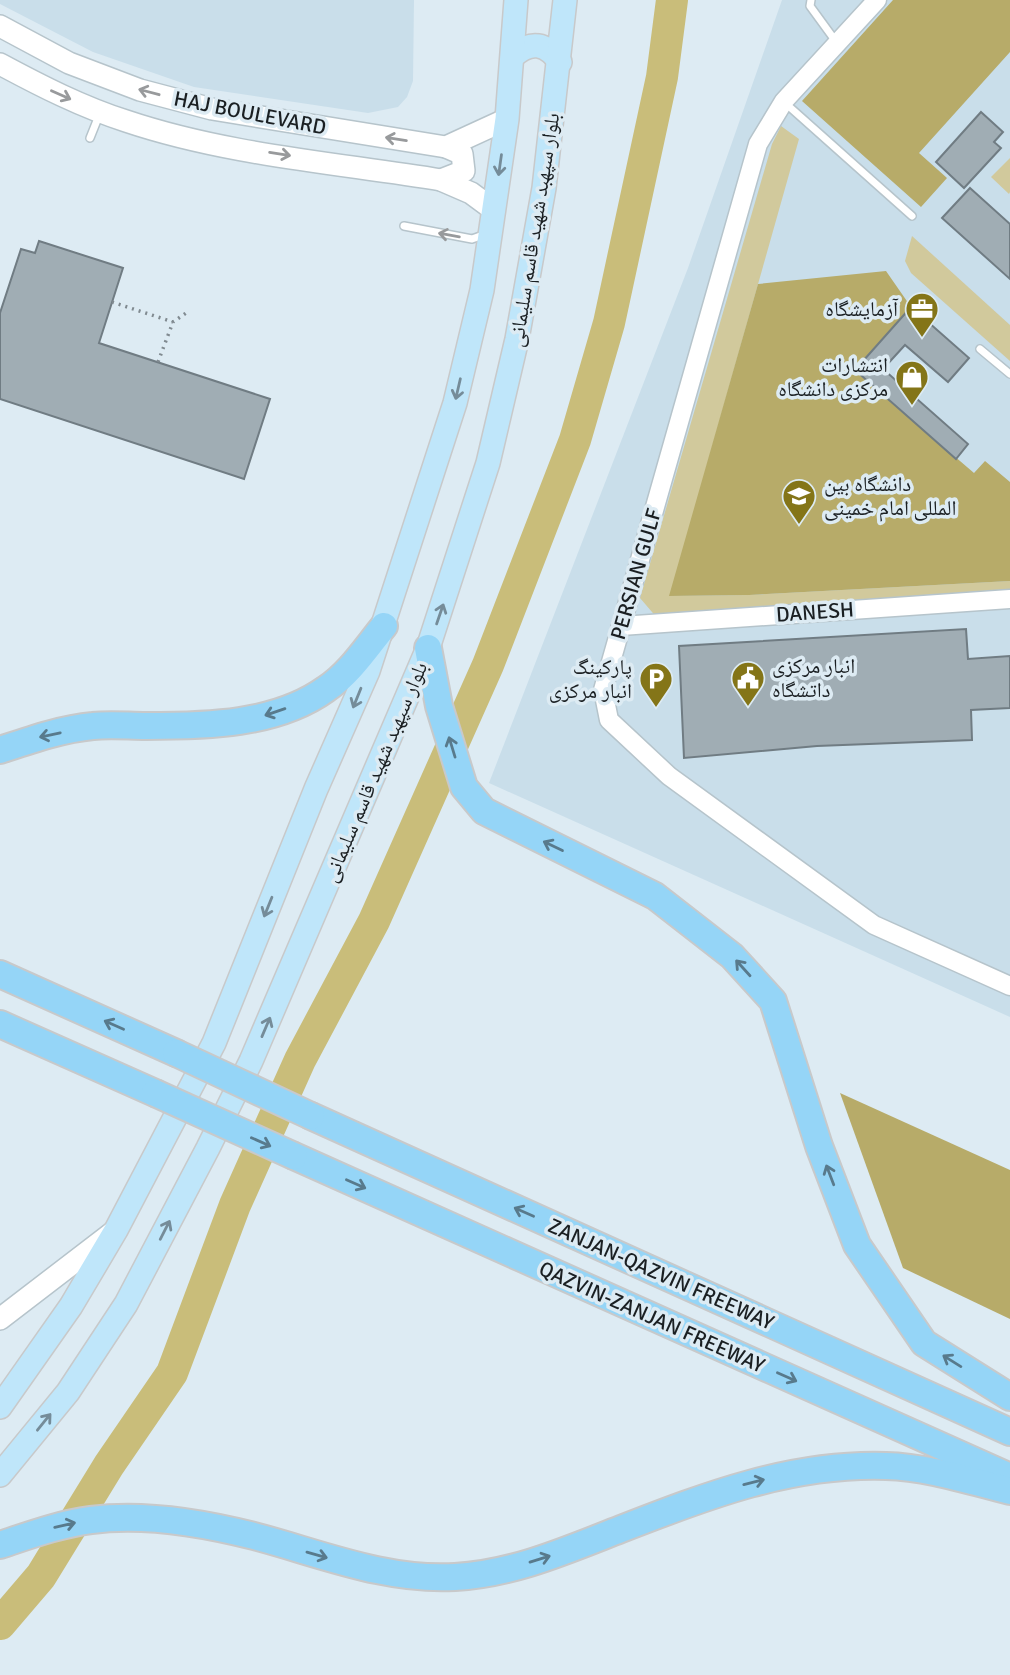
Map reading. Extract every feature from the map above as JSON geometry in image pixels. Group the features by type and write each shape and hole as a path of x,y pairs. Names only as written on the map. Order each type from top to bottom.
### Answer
{"highway":[{"path":"0,750 40,737 93,726 208,725 265,716 302,703 327,689 353,664 384,626"},
{"path":"428,648 439,706 464,787 484,811 655,896 732,956 773,1002 819,1146 857,1245 924,1343 1010,1397"},
{"name":"ZANJAN-QAZVIN FREEWAY","path":"0,974 1010,1432"},
{"name":"QAZVIN-ZANJAN FREEWAY","path":"0,1024 1010,1477"},
{"path":"0,1545 59,1526 120,1518 198,1526 251,1536 352,1565 399,1574 454,1577 502,1571 559,1554 745,1484 814,1468 888,1466 940,1473 1010,1491"}],"main road":[{"name":"بلوار سپهبد شهید قاسم سلیمانی","path":"0,1407 71,1306 116,1230 214,1044 384,626 455,403 482,290 507,120 516,0"},
{"name":"بلوار سپهبد شهید قاسم سلیمانی","path":"0,1475 68,1392 126,1304 208,1148 251,1061 428,648 484,476 517,339 544,188 565,0"},
{"name":"HAJ BOULEVARD","path":"0,26 69,62 140,90 212,109 446,147"},
{"path":"513,56 532,45 543,46 560,61"},
{"name":"HAJ BOULEVARD","path":"0,64 100,112 206,142 441,180 471,193 493,219"},
{"path":"446,147 507,120"},
{"path":"441,180 456,177 464,171 466,163 462,154 446,147"},
{"path":"0,1319 116,1230"}],"street":[{"name":"PERSIAN GULF","path":"877,0 784,102 758,144 603,690 609,720 659,767 874,925 1010,986"},
{"name":"DANESH","path":"621,626 1010,599"}],"lane":[{"path":"812,2 837,44"},
{"path":"784,102 912,216"},
{"path":"90,138 100,112"},
{"path":"404,226 472,239 484,236 493,219"},
{"path":"980,349 1010,374"}],"path":[{"path":"112,302 173,322"},
{"path":"158,362 173,322 189,311"}],"shaded area":[{"path":"0,0 414,0 413,81 407,97 398,107 368,113 194,87 93,52 0,4"},
{"name":"دانشگاه بین المللی امام خمینی","path":"782,0 1010,0 1010,1017 489,783 688,268"},
{"path":"893,0 1010,0 1010,52 919,153 947,178 921,207 802,101"},
{"path":"781,126 799,139 670,596 749,595 1010,581 1010,594 658,619 640,598 772,144"},
{"path":"1010,158 1010,192 1009,194 991,177"},
{"path":"912,236 1010,325 1010,361 911,273 905,261"},
{"path":"886,271 911,307 855,371 974,473 985,461 1010,482 1010,581 749,595 669,596 758,284"},
{"path":"840,1093 1010,1170 1010,1319 903,1268"}],"building":[{"path":"981,112 1003,132 994,142 1001,148 964,188 936,162"},
{"path":"970,188 1010,224 1010,279 942,218"},
{"path":"39,241 123,268 99,343 270,399 244,479 0,399 0,313 21,249 35,253"},
{"path":"911,307 969,358 948,382 905,345 883,369 968,444 956,459 855,370"},
{"path":"966,629 968,659 1010,656 1010,708 971,710 972,740 817,746 684,758 679,646"}],"waterway":[{"path":"0,1624 41,1576 109,1465 172,1373 235,1205 300,1060 374,921 488,665 575,440 609,323 662,77 672,0"}],"place":[{"name":"آزمایشگاه","path":"922,339"},
{"name":"انتشارات مرکزی دانشگاه","path":"912,407"},
{"name":"دانشگاه بین المللی امام خمینی","path":"799,526"},
{"name":"انبار مرکزی داتشگاه","path":"748,708"},
{"name":"پارکینگ انبار مرکزی","path":"656,709"}]}
